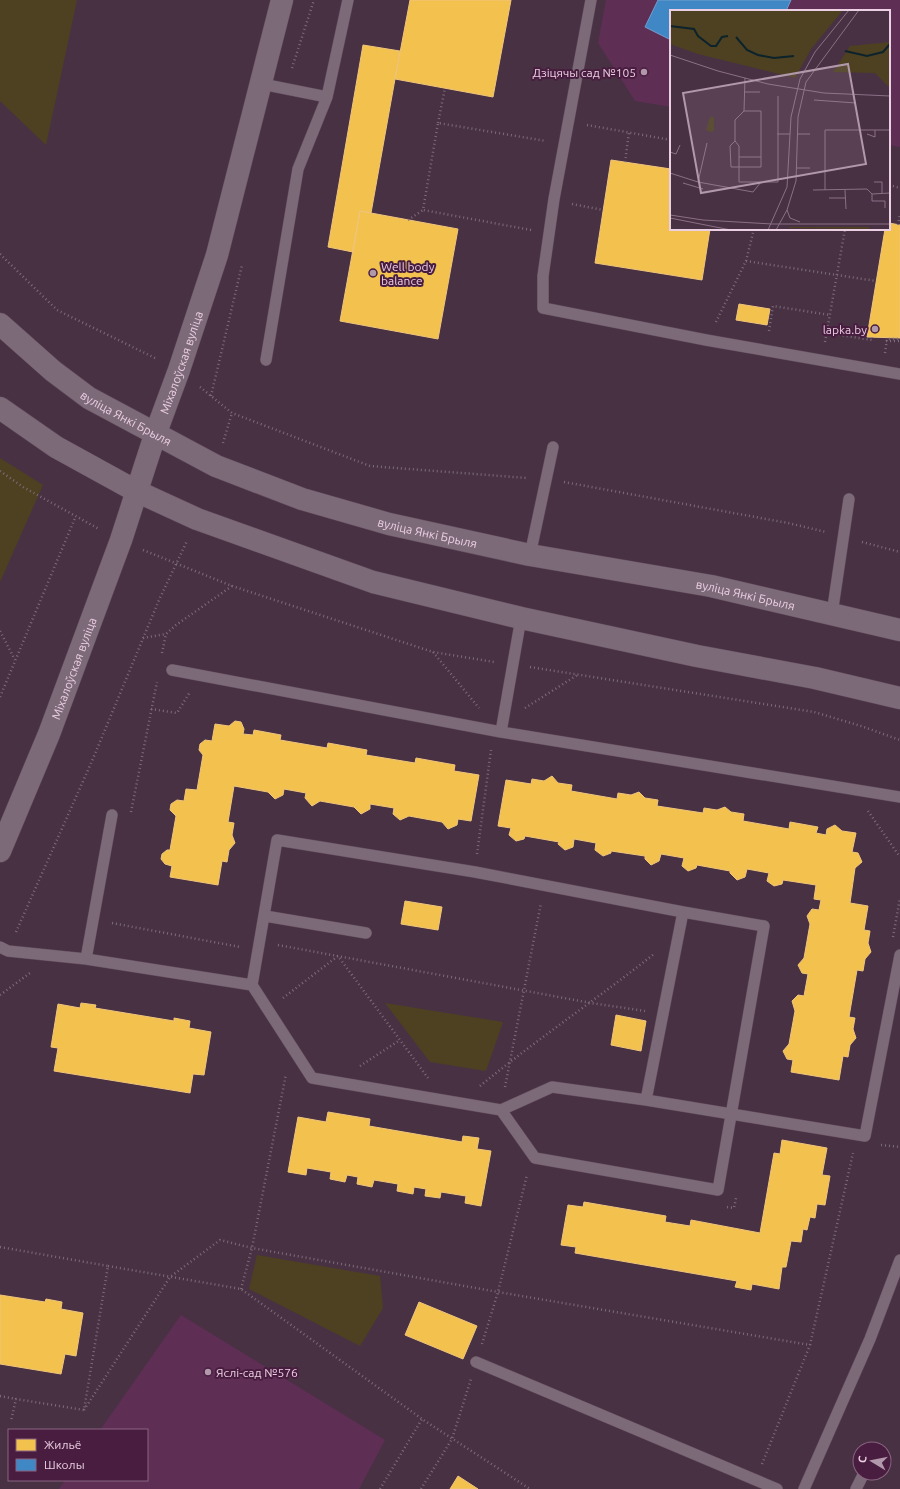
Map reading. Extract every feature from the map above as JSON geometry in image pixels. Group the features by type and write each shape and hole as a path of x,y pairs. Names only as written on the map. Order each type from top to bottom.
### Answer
{"main road":[{"name":"Міхалоўская вуліца","path":"0,851 49,734 120,540 155,435 179,370 217,255 262,84 282,0"},
{"name":"вуліца Янкі Брыля","path":"0,324 53,371 89,398 155,435 216,466 302,499 389,524 530,555 711,586 900,630"},
{"path":"0,408 56,447 136,490 197,519 373,582 521,618 697,656 815,678 900,698"}],"lane":[{"path":"266,360 298,169 327,97 348,0"},
{"path":"591,0 554,199 543,276 543,308 706,340 900,374"},
{"path":"262,84 327,97"},
{"path":"530,555 553,448"},
{"path":"832,614 849,499"},
{"path":"502,727 521,618"},
{"path":"172,670 489,730 502,727 900,797"},
{"path":"86,959 112,815"},
{"path":"501,1110 535,1158 718,1190 730,1114 764,926 475,872 277,840 252,985 312,1078 501,1110 552,1087 646,1100 730,1114 856,1135 865,1136 900,955"},
{"path":"646,1100 683,912"},
{"path":"265,916 366,933"},
{"path":"4,949 86,959 252,985"},
{"path":"804,1489 870,1339 900,1260"},
{"path":"476,1362 777,1489"}],"path":[{"path":"286,88 314,0"},
{"path":"423,210 445,88"},
{"path":"568,122 670,140"},
{"path":"438,123 564,144"},
{"path":"625,162 628,132"},
{"path":"890,185 900,188"},
{"path":"554,199 603,210"},
{"path":"408,220 423,210 549,233"},
{"path":"898,225 900,214"},
{"path":"706,340 746,261 754,230"},
{"path":"822,360 845,230"},
{"path":"0,254 57,310 179,370 232,413 370,466 546,479 780,522 843,536 900,552"},
{"path":"746,261 876,281"},
{"path":"211,396 242,264"},
{"path":"768,336 773,306 830,315"},
{"path":"827,333 872,340 872,337"},
{"path":"216,466 232,413"},
{"path":"0,471 23,487 75,518 177,565 232,586 433,652 814,712 861,726 900,740"},
{"path":"0,697 75,518"},
{"path":"4,949 92,760 158,600 177,565 197,519"},
{"path":"143,638 166,634 176,625 232,586"},
{"path":"0,631 15,661"},
{"path":"162,657 166,634"},
{"path":"433,652 487,718 492,742 475,872"},
{"path":"502,727 579,674"},
{"path":"130,816 157,679"},
{"path":"867,808 900,857"},
{"path":"501,1110 544,885"},
{"path":"892,944 900,898"},
{"path":"109,922 259,946 338,956 591,1003 663,1014"},
{"path":"460,1102 509,1062 591,1003 677,937"},
{"path":"268,1010 338,956"},
{"path":"338,956 444,1100"},
{"path":"0,995 34,969"},
{"path":"336,1082 400,1040"},
{"path":"241,1289 252,1248 287,1068 302,1062"},
{"path":"756,1479 810,1345 856,1135"},
{"path":"421,1489 452,1439 498,1292 528,1174 535,1158"},
{"path":"84,1410 170,1277 220,1240 252,1248 498,1292 810,1345"},
{"path":"0,1247 241,1289 422,1419 530,1489"},
{"path":"84,1410 108,1266"},
{"path":"0,1396 84,1410"},
{"path":"11,1421 16,1398"},
{"path":"380,1489 422,1419"}],"shaded area":[{"path":"0,0 77,0 46,145 0,101"},
{"name":"Дзіцячы сад №105","path":"606,0 900,0 900,147 890,145 890,10 670,10 670,107 635,101 598,43"},
{"path":"0,458 43,485 0,582"},
{"path":"385,1003 503,1022 486,1071 430,1062"},
{"path":"257,1255 380,1276 383,1308 360,1346 249,1289"},
{"name":"Яслі-сад №576","path":"181,1315 385,1440 359,1489 59,1489 64,1481 148,1481 148,1429 101,1429"}],"building: Жильё":[{"path":"410,0 511,0 493,97 395,79"},
{"path":"363,45 400,51 371,213 360,211 353,252 328,247"},
{"path":"611,160 670,169 670,230 710,230 702,280 595,263"},
{"path":"360,211 458,229 438,339 340,321"},
{"path":"890,223 900,225 900,338 867,337 885,230 890,230"},
{"path":"739,304 770,309 767,325 736,320"},
{"path":"235,721 241,722 244,729 243,734 253,735 254,730 281,735 280,740 327,748 328,743 367,750 366,755 415,763 416,758 455,765 454,771 479,775 471,821 458,819 457,825 448,829 442,822 409,816 400,820 393,814 394,808 370,804 370,809 361,814 354,807 320,801 312,806 305,798 306,793 284,789 283,795 275,799 268,792 234,786 228,822 234,823 232,835 235,843 229,850 227,862 222,861 218,885 170,877 172,866 165,864 161,859 162,854 167,850 170,850 176,816 170,810 171,804 177,800 184,801 186,789 197,790 203,755 199,750 200,744 205,740 212,741 215,724 229,726"},
{"path":"552,776 558,783 572,785 571,791 617,799 618,793 631,795 639,792 645,798 658,800 657,806 703,813 704,808 717,810 725,807 731,812 744,814 743,821 789,829 790,822 818,827 816,833 826,835 827,829 835,825 842,831 856,833 852,852 858,853 862,862 855,868 850,903 868,906 864,930 870,931 868,943 871,952 865,959 863,971 857,970 849,1017 855,1018 853,1029 856,1038 850,1045 848,1057 843,1056 839,1080 791,1072 793,1060 787,1059 783,1051 789,1044 795,1011 792,1001 798,995 804,996 808,974 802,973 798,965 804,958 810,924 807,916 812,909 819,910 821,900 814,899 816,885 783,880 782,884 774,886 767,881 769,873 747,869 745,877 737,880 730,873 730,871 697,865 696,868 688,871 682,866 684,858 661,854 659,861 651,865 645,859 645,856 611,851 611,853 603,856 595,850 596,843 574,839 573,847 565,850 558,844 559,842 525,836 524,839 516,841 509,835 511,828 498,826 506,780 531,784 532,779 544,781"},
{"path":"405,901 442,907 438,930 401,924"},
{"path":"81,1003 96,1005 95,1008 174,1021 174,1018 190,1021 189,1028 211,1032 204,1075 193,1074 190,1093 54,1071 58,1048 51,1047 58,1004 80,1008"},
{"path":"616,1015 646,1021 641,1051 611,1045"},
{"path":"328,1112 370,1119 369,1126 462,1142 463,1136 479,1138 477,1149 491,1151 481,1206 465,1203 466,1196 441,1192 440,1198 425,1196 426,1189 414,1187 413,1194 397,1191 398,1184 374,1180 372,1187 357,1184 358,1177 347,1175 345,1182 330,1179 331,1172 307,1168 306,1175 288,1172 298,1117 326,1122"},
{"path":"782,1140 827,1148 822,1175 830,1176 825,1205 817,1204 815,1218 810,1217 807,1230 803,1229 801,1242 791,1241 786,1267 782,1267 779,1289 752,1284 751,1290 735,1287 737,1281 575,1253 576,1247 561,1245 568,1205 583,1207 584,1202 666,1216 665,1222 690,1226 691,1220 760,1233 774,1153 780,1154"},
{"path":"0,1295 45,1302 46,1299 62,1302 61,1309 83,1313 76,1356 65,1354 61,1374 0,1364"},
{"path":"419,1302 477,1326 463,1359 405,1335"},
{"path":"458,1476 478,1489 450,1489"}],"building: Школы":[{"path":"658,0 791,0 786,10 670,10 670,40 645,27"}],"place":[{"name":"Дзіцячы сад №105","path":"644,72"},
{"name":"Well body balance","path":"373,273"},
{"name":"lapka.by","path":"875,329"},
{"name":"Яслі-сад №576","path":"208,1372"}]}
